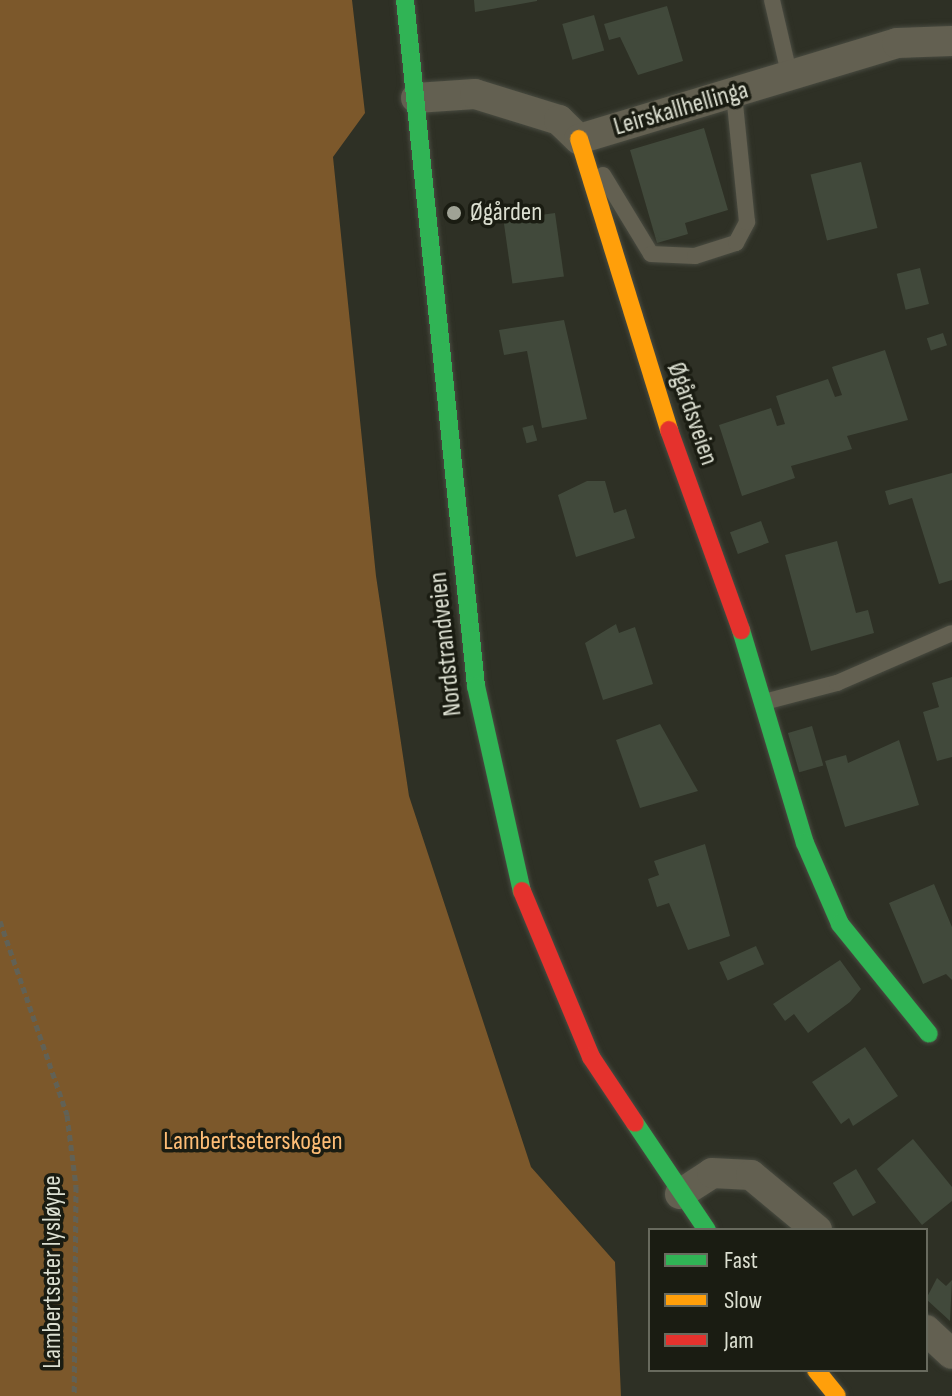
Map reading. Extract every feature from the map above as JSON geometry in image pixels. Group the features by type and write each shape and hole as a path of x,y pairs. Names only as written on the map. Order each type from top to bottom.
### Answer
{"main road":[{"name":"Nordstrandveien","path":"405,0 476,686 504,836 561,996 623,1111 706,1228"},
{"name":"Øgårdsveien","path":"584,151 665,419 767,702 805,843 840,924 929,1034"},
{"path":"818,1372 837,1396"}],"street":[{"name":"Leirskallhellinga","path":"416,98 475,94 559,120 584,151 789,73 897,43 952,41"},
{"path":"680,1194 712,1173 751,1175 815,1228"},
{"path":"928,1332 952,1354"}],"lane":[{"path":"772,0 789,73"},
{"path":"584,151 617,189 651,254 669,259 722,250 747,222 734,95"},
{"path":"767,702 837,683 952,633"}],"path":[{"name":"Lambertseter lysløype","path":"0,921 67,1115 76,1186 74,1396"}],"green space":[{"name":"Lambertseterskogen","path":"0,0 352,0 365,113 333,157 376,576 409,796 531,1167 615,1262 621,1396 0,1396"}],"building":[{"path":"474,0 537,0 537,1 475,12"},
{"path":"667,6 683,61 638,75 620,37 609,40 604,24"},
{"path":"594,15 604,51 572,60 562,24"},
{"path":"704,128 728,210 685,223 688,234 657,243 630,150"},
{"path":"861,162 877,228 827,241 811,175"},
{"path":"555,213 564,276 512,284 504,220"},
{"path":"920,268 929,304 906,310 897,274"},
{"path":"564,320 587,419 542,428 527,351 504,355 499,330"},
{"path":"943,333 947,345 931,351 927,338"},
{"path":"885,350 908,420 847,436 852,449 791,466 795,478 742,496 719,425 771,408 777,426 785,424 776,396 828,379 835,397 842,395 832,367"},
{"path":"533,425 537,440 527,443 522,428"},
{"path":"952,473 952,580 939,584 912,498 889,505 885,491"},
{"path":"587,481 605,481 614,513 626,509 635,538 576,557 558,495"},
{"path":"761,521 769,543 738,554 730,532"},
{"path":"837,541 856,613 868,610 874,633 811,651 785,555"},
{"path":"616,624 619,633 635,627 653,684 603,700 585,643"},
{"path":"952,677 952,757 937,761 923,712 939,707 932,683"},
{"path":"660,724 698,791 640,808 616,740"},
{"path":"812,726 823,765 799,772 788,733"},
{"path":"899,740 919,805 845,827 825,761 846,755 848,763"},
{"path":"705,844 730,936 688,950 669,903 657,907 648,879 659,875 654,861"},
{"path":"934,884 952,927 952,980 946,974 923,984 889,903"},
{"path":"756,946 764,964 728,981 719,962"},
{"path":"840,960 861,989 850,1002 808,1033 794,1014 785,1021 773,1004"},
{"path":"865,1047 898,1096 853,1126 849,1118 841,1124 812,1082"},
{"path":"913,1139 952,1187 952,1201 922,1225 877,1169"},
{"path":"856,1169 876,1202 853,1216 833,1183"},
{"path":"937,1278 946,1286 952,1280 950,1321 928,1301"}],"traffic: fast":[{"path":"405,0 476,686 522,891"},
{"path":"741,630 805,843 840,924 929,1034"},
{"path":"635,1123 706,1228"}],"traffic: slow":[{"path":"579,139 669,430"},
{"path":"818,1372 837,1396"}],"traffic: jam":[{"path":"669,430 741,630"},
{"path":"522,891 591,1057 635,1123"}],"place":[{"name":"Øgården","path":"454,213"}]}
